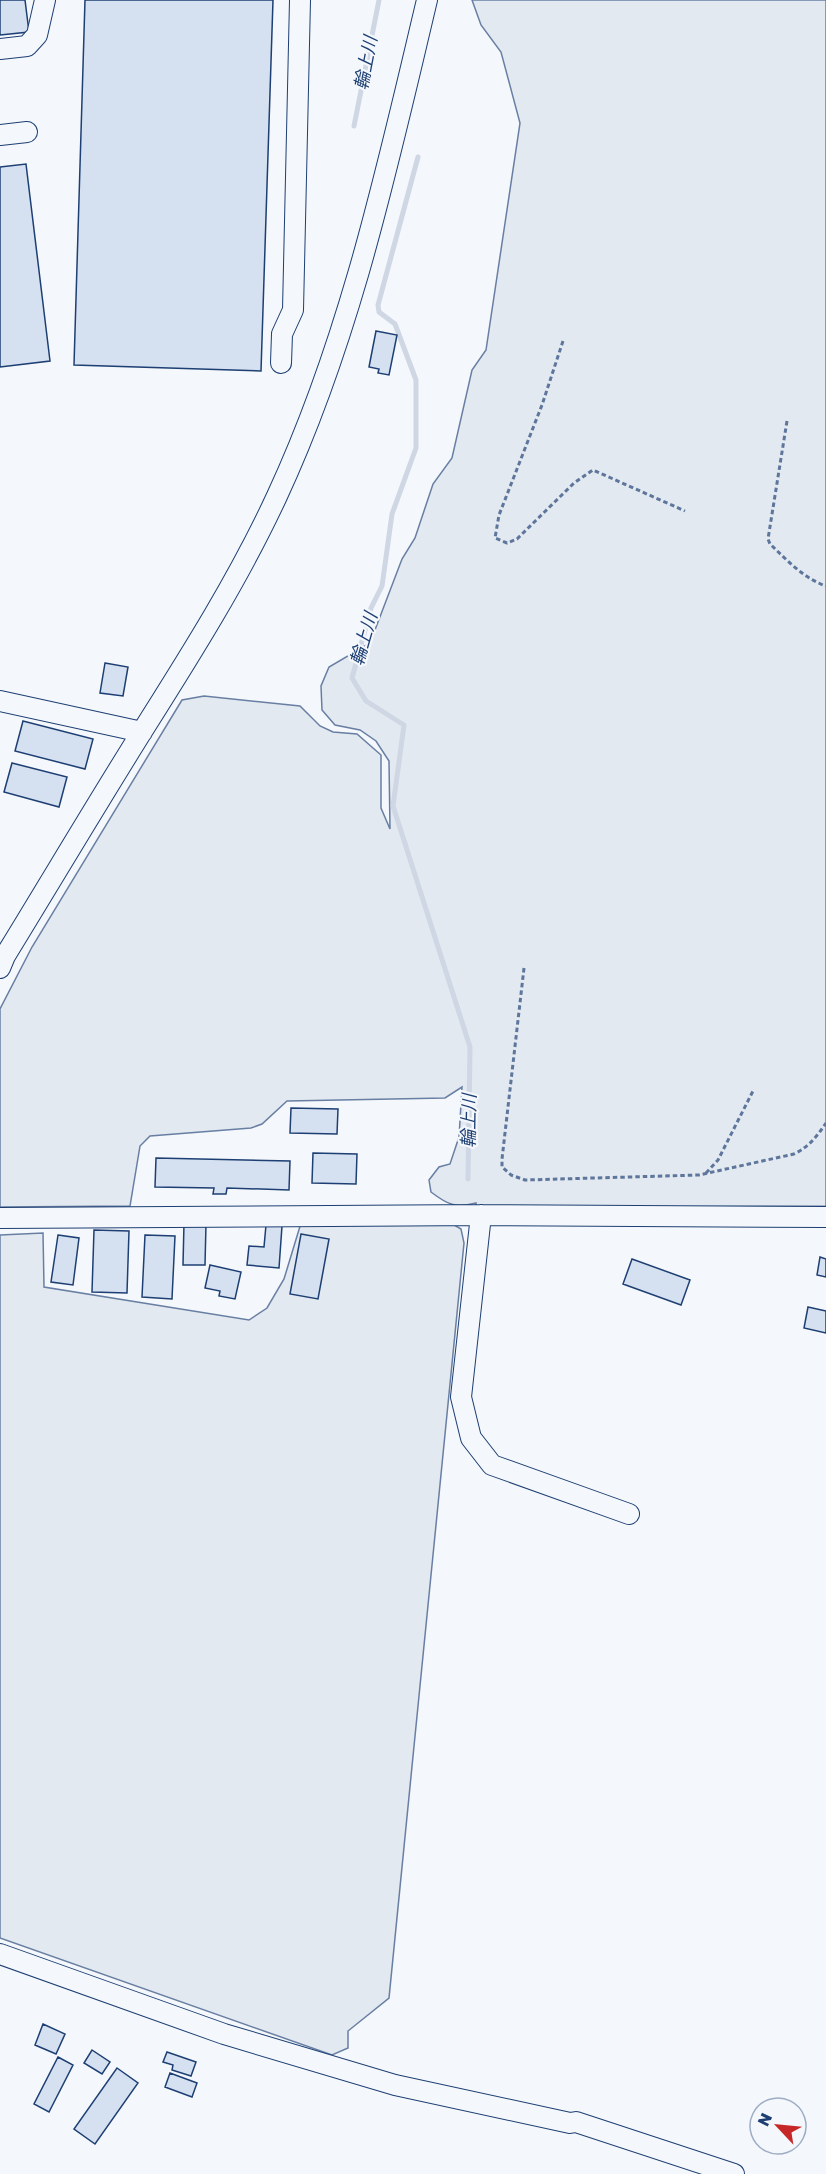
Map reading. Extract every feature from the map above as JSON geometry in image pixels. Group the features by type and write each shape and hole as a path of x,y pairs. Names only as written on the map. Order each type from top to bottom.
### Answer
{"street":[{"path":"0,49 27,46 37,35 45,0"},
{"path":"282,363 282,334 293,310 300,0"},
{"path":"0,968 5,956 191,654 239,570 277,496 308,423 348,311 387,171 427,0"},
{"path":"0,135 27,132"},
{"path":"0,701 142,732"},
{"path":"0,1218 482,1215 826,1217"},
{"path":"482,1215 461,1397 471,1438 492,1464 628,1514"},
{"path":"0,1954 224,2034 395,2085 570,2123 576,2122 734,2174"}],"path":[{"path":"563,341 542,405 499,515 495,538 507,543 517,539 574,483 593,470 685,510"},
{"path":"787,421 768,539 794,567 810,579 826,586"},
{"path":"524,968 502,1167 511,1175 525,1180 705,1174 794,1154 815,1139 826,1123"},
{"path":"705,1174 718,1160 753,1091"}],"shaded area":[{"path":"472,0 826,0 826,1206 476,1208 476,1203 452,1204 431,1192 429,1180 439,1167 450,1164 459,1137 462,1087 445,1098 287,1101 262,1124 251,1128 150,1136 140,1146 130,1206 0,1207 0,1009 32,947 182,700 204,696 300,706 320,726 333,732 357,734 381,755 381,808 390,829 389,761 376,741 360,730 335,725 322,710 321,686 329,667 370,643 402,559 415,538 433,484 452,458 472,370 486,350 520,123 501,52 481,25"},
{"path":"301,1223 451,1223 461,1229 464,1243 389,1998 348,2031 348,2048 332,2055 0,1938 0,1235 43,1233 44,1287 249,1320 267,1308 284,1279"}],"building":[{"path":"0,0 25,0 29,32 0,35"},
{"path":"85,0 273,0 261,371 74,365"},
{"path":"26,164 50,361 0,367 0,167"},
{"path":"376,331 397,335 389,375 378,373 379,369 369,367"},
{"path":"105,663 128,667 123,696 100,693"},
{"path":"23,721 93,739 85,769 15,751"},
{"path":"12,763 67,777 59,807 4,792"},
{"path":"291,1108 338,1109 337,1134 290,1133"},
{"path":"313,1153 357,1154 356,1184 312,1183"},
{"path":"156,1158 290,1161 289,1190 227,1188 226,1194 213,1194 214,1188 155,1187"},
{"path":"184,1223 206,1224 205,1265 183,1265"},
{"path":"266,1225 282,1226 279,1268 247,1265 249,1246 264,1247"},
{"path":"94,1230 129,1231 127,1293 92,1292"},
{"path":"301,1234 329,1239 318,1299 290,1294"},
{"path":"58,1235 79,1238 73,1285 51,1282"},
{"path":"145,1235 175,1236 172,1299 142,1297"},
{"path":"820,1257 826,1259 826,1277 817,1275"},
{"path":"632,1259 690,1280 681,1305 623,1284"},
{"path":"210,1265 241,1272 235,1299 219,1296 220,1291 205,1288"},
{"path":"808,1307 826,1311 826,1333 804,1328"},
{"path":"43,2024 65,2034 56,2054 35,2045"},
{"path":"92,2050 110,2062 102,2074 84,2063"},
{"path":"167,2052 196,2062 191,2076 172,2070 173,2065 163,2062"},
{"path":"58,2057 73,2065 49,2112 34,2104"},
{"path":"117,2068 138,2083 95,2144 74,2129"},
{"path":"170,2073 197,2083 192,2097 165,2087"}],"waterway":[{"name":"輪上川","path":"354,126 379,0"},
{"name":"輪上川","path":"418,157 378,305 379,312 395,324 416,380 416,448 392,514 382,586 371,608 352,678 366,701 404,725 393,806 470,1047 468,1179"}]}
